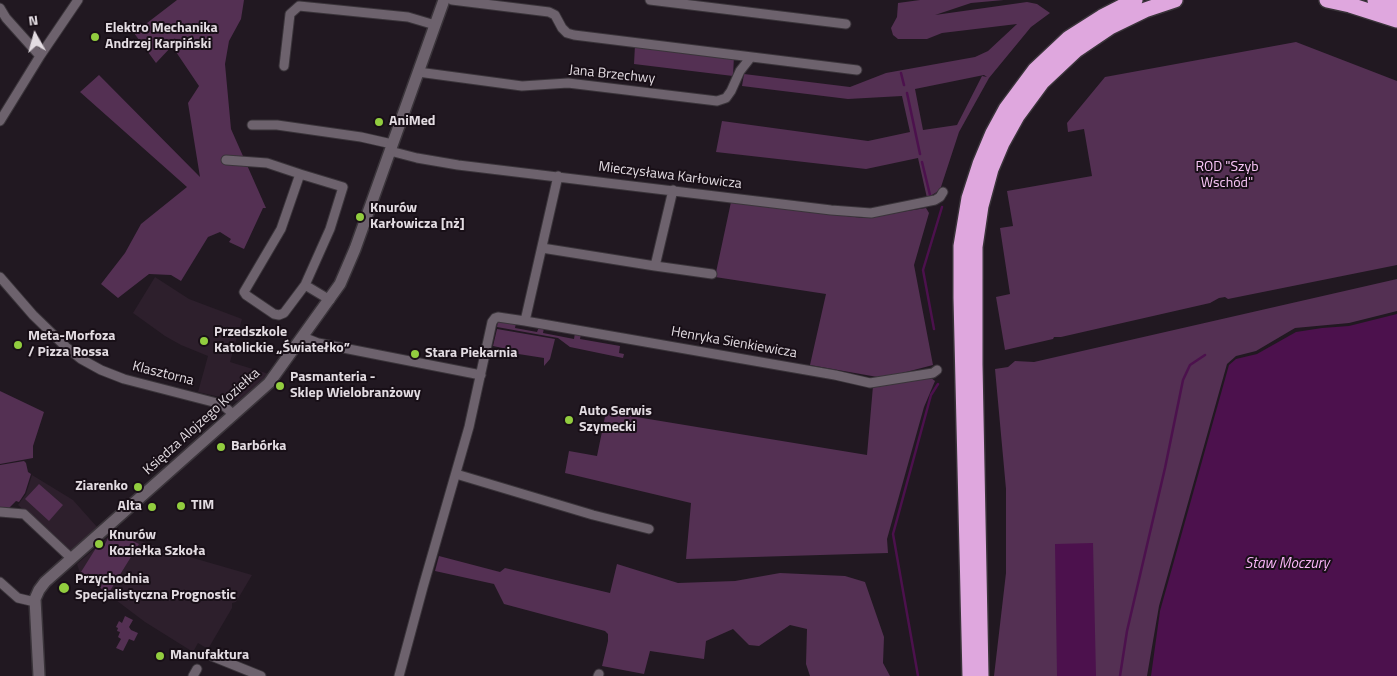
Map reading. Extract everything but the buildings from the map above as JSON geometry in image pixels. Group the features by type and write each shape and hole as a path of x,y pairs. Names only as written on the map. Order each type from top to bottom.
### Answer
{"highway":[{"path":"970,676 960,298 961,246 969,198 993,133 1006,109 1035,70 1069,38 1102,17 1135,0"},
{"path":"981,676 975,365 975,247 981,206 991,169 1002,143 1017,116 1042,82 1069,56 1110,27 1145,10 1175,0"},
{"path":"1327,0 1350,5 1397,20"},
{"path":"1375,0 1397,8"}],"street":[{"path":"0,121 40,56 78,0"},
{"name":"Księdza Alojzego Koziełka","path":"35,602 37,594 45,582 269,383 330,300 340,284 355,249 444,0"},
{"path":"452,0 549,12 555,15 567,33 574,35 857,70"},
{"path":"650,0 846,24"},
{"path":"284,66 290,14 299,6 408,17 435,25"},
{"path":"0,8 6,18 40,56"},
{"name":"Jana Brzechwy","path":"418,72 522,86 568,83 717,100 726,98 731,92 740,71 751,57"},
{"name":"Mieczysława Karłowicza","path":"252,125 277,125 361,137 437,162 831,210 871,213 935,200 943,192"},
{"path":"226,160 267,163 343,187 330,230 305,285 284,313 279,315 274,314 244,292 281,229 300,174"},
{"path":"525,321 558,176"},
{"path":"655,266 673,190"},
{"path":"542,248 712,274"},
{"name":"Klasztorna","path":"0,277 33,315 81,359 101,370 124,379 217,402 225,406 234,415"},
{"path":"305,285 330,300"},
{"name":"Henryka Sienkiewicza","path":"399,676 413,620 471,421 493,319 498,317 525,321 835,375 870,383 933,373 937,370"},
{"path":"303,337 315,342 481,375"},
{"path":"456,474 593,515 649,529"},
{"path":"0,512 24,514 71,558"},
{"path":"0,582 18,598 35,602 39,676"},
{"path":"208,655 261,676"}],"shaded area":[{"name":"Przedszkole Katolickie „Światełko”","path":"155,277 189,299 242,319 230,362 269,374 238,401 198,392 208,356 165,336 133,313"},
{"path":"32,475 73,500 97,527 70,551 18,505 26,494"},
{"path":"114,532 176,553 252,575 236,602 232,603 232,608 208,649 198,643 193,652 145,622 80,573 77,564"}],"green space":[{"path":"177,0 244,0 241,19 229,41 225,64 231,129 266,208 263,208 244,249 229,242 231,239 220,232 208,237 181,281 171,275 149,274 118,298 101,284 125,253 141,224 187,187 80,92 99,75 200,177 188,103 199,86 172,46 156,63 134,33"},
{"path":"920,0 1004,0 971,3 935,15 1027,2 1037,4 1050,13 1031,27 989,78 959,132 940,190 927,198 918,158 866,169 716,152 722,121 868,141 910,132 902,96 848,99 742,86 744,74 850,87 886,73 975,57 988,51 1017,24 942,33 927,39 898,39 893,35 891,28 897,17 898,3","holes":["984,75 987,77 982,76 957,125 923,130 915,89"]},
{"name":"ROD \"Szyb Wschód\"","path":"1296,42 1397,81 1397,265 1228,299 1225,297 1219,298 1210,303 1054,337 1053,339 1005,350 996,297 1010,294 1000,228 1013,226 1007,191 1092,176 1084,129 1068,132 1067,123 1105,77"},
{"path":"635,45 734,56 733,76 634,64"},
{"path":"731,202 863,218 926,208 929,213 914,265 933,365 883,378 810,365 826,294 715,277"},
{"path":"1397,279 1397,311 1349,323 1295,328 1256,351 1236,356 1227,364 1159,606 1147,676 994,676 1006,573 1006,489 995,369 1008,367 1015,361 1034,362"},
{"path":"498,321 516,323 515,328 537,332 539,327 544,328 543,333 574,339 575,333 581,334 580,339 620,346 619,353 624,354 623,358 570,347 558,338 497,327"},
{"path":"497,329 555,339 550,359 544,366 544,358 512,353 512,350 493,346"},
{"path":"930,377 935,381 924,407 887,539 888,553 686,559 691,503 565,473 569,451 597,456 606,412 867,455 873,386"},
{"path":"0,391 44,412 33,446 33,458 0,464"},
{"path":"24,461 28,472 31,474 25,493 19,502 16,501 9,508 0,507 0,465"},
{"path":"39,484 63,505 49,521 25,499"},
{"path":"114,532 139,544 108,594 81,572 96,548 101,544 104,546 109,536"},
{"path":"439,556 500,572 505,568 610,593 617,564 678,583 735,581 780,573 845,576 865,582 884,637 883,663 890,676 810,676 806,664 807,629 790,625 759,646 749,645 733,629 706,641 704,659 650,651 644,674 602,666 608,641 608,634 605,631 504,604 494,584 435,571"},
{"path":"125,616 133,620 129,627 138,633 134,641 129,639 123,651 116,648 121,639 118,637 120,632 117,631 118,628 116,627 119,621 122,623"}],"water":[{"name":"Staw Moczury","path":"1397,314 1397,676 1151,676 1160,611 1229,365 1236,359 1257,354 1296,332 1349,326"},
{"path":"1093,543 1096,676 1057,676 1055,544"}],"waterway":[{"path":"901,73 904,85"},
{"path":"907,93 920,154"},
{"path":"922,162 930,195"},
{"path":"934,329 923,270 942,207"},
{"path":"1120,676 1127,631 1165,468 1183,380 1190,365 1205,355"},
{"path":"918,676 893,534 931,395 938,384"}],"place":[{"name":"Elektro Mechanika Andrzej Karpiński","path":"95,37"},
{"name":"AniMed","path":"379,122"},
{"name":"Knurów Karłowicza [nż]","path":"360,217"},
{"name":"Przedszkole Katolickie „Światełko”","path":"204,341"},
{"name":"Meta-Morfoza / Pizza Rossa","path":"18,345"},
{"name":"Stara Piekarnia","path":"415,354"},
{"name":"Pasmanteria - Sklep Wielobranżowy","path":"280,386"},
{"name":"Auto Serwis Szymecki","path":"569,420"},
{"name":"Barbórka","path":"221,447"},
{"name":"Ziarenko","path":"138,487"},
{"name":"TIM","path":"181,506"},
{"name":"Alta","path":"152,507"},
{"name":"Knurów Koziełka Szkoła","path":"99,544"},
{"name":"Przychodnia Specjalistyczna Prognostic","path":"64,588"},
{"name":"Manufaktura","path":"160,656"}]}
